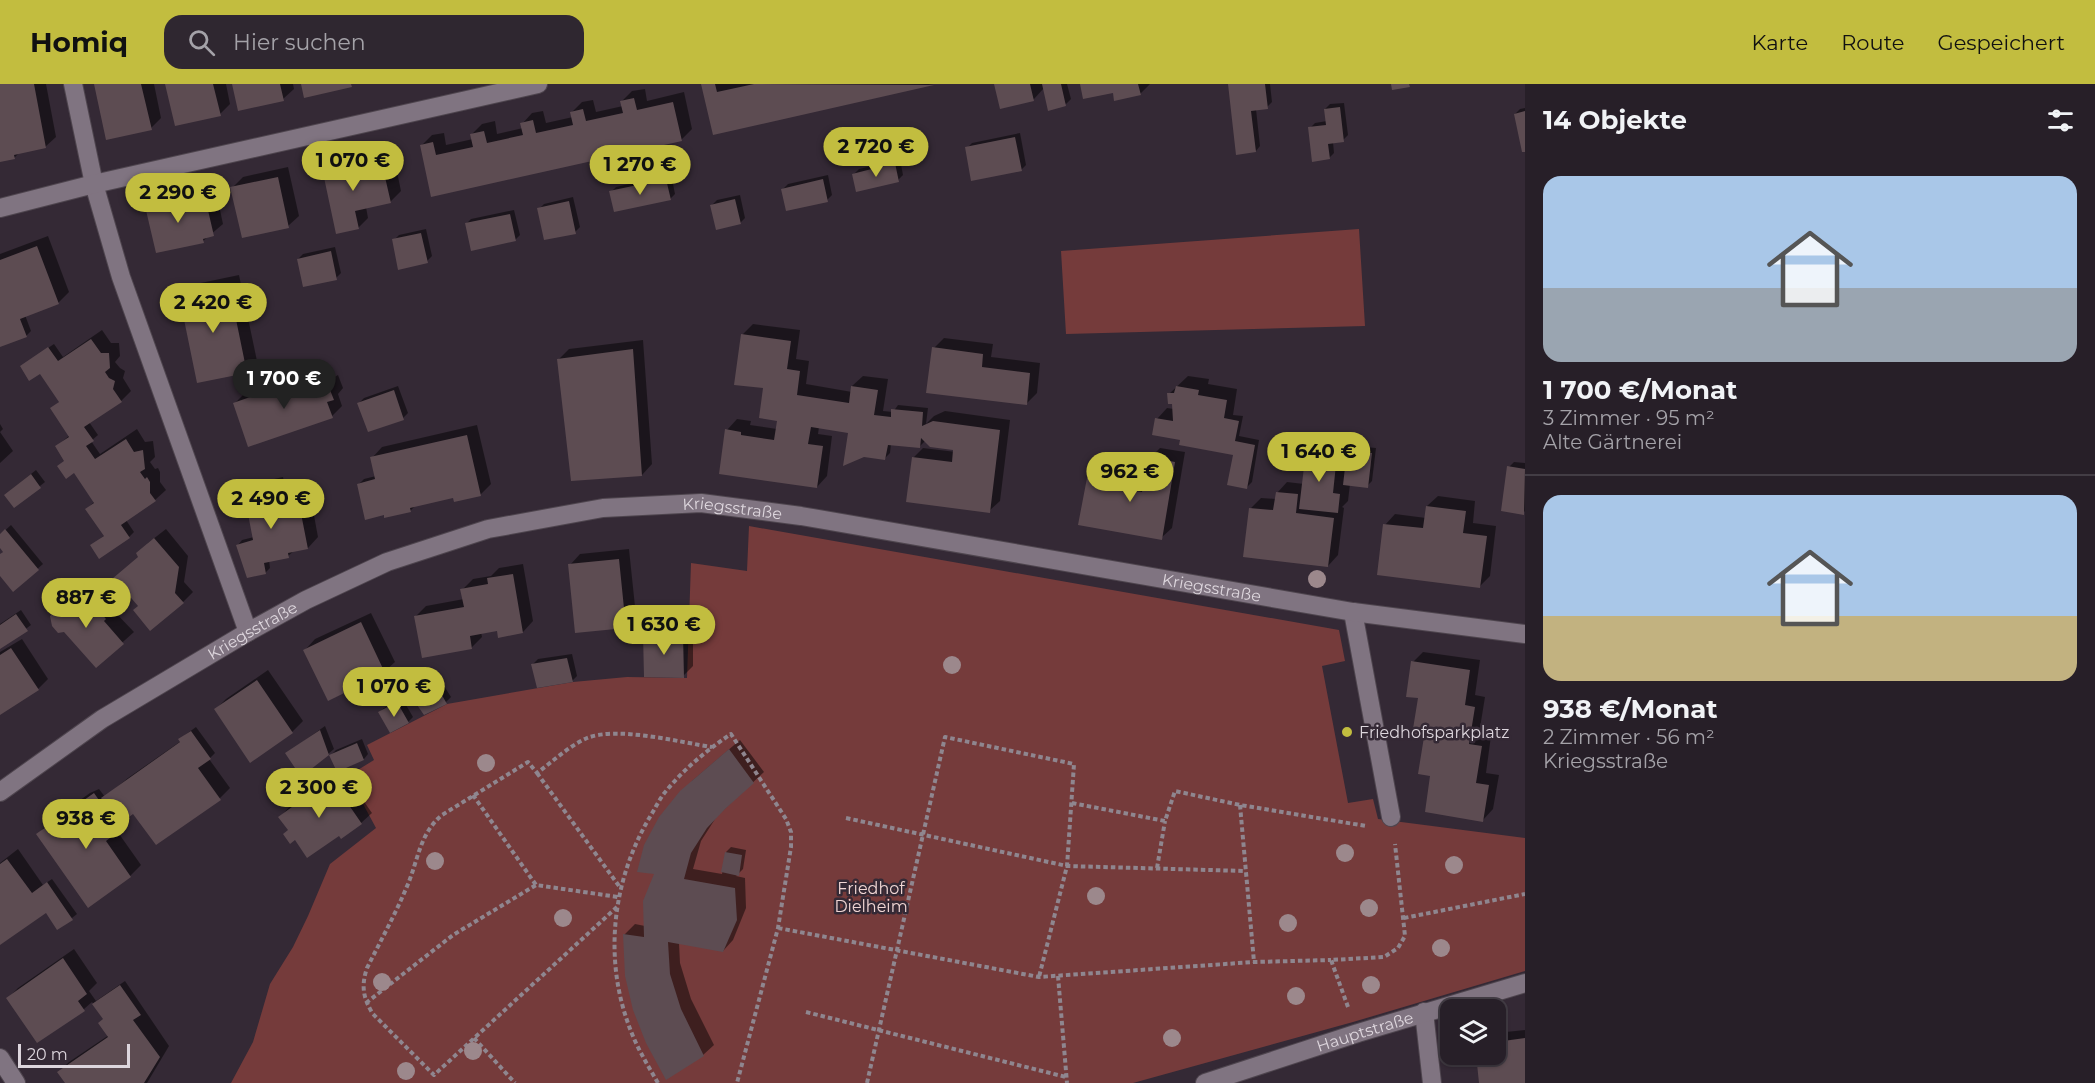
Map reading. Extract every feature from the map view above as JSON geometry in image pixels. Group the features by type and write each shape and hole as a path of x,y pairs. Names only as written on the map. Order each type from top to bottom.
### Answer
{"street":[{"path":"73,84 94,184 121,277 248,632"},
{"path":"0,208 94,184 538,84"},
{"name":"Kriegsstraße","path":"0,792 102,719 306,600 387,562 488,529 603,508 701,503 813,518 1353,612 1525,634"},
{"path":"1353,612 1392,824"},
{"name":"Hauptstraße","path":"1205,1083 1424,1012 1525,983"},
{"path":"1424,1012 1432,1083"},
{"path":"0,1058 16,1083"}],"path":[{"path":"537,773 576,745 601,734 638,736 712,747"},
{"path":"658,1083 640,1053 620,994 614,937 620,887 642,830 665,792 695,761 731,734 786,819 791,832 791,847 778,928 737,1083"},
{"path":"867,1083 945,737 1074,764 1067,866 1039,977"},
{"path":"617,907 434,1075 373,1014 366,1003 363,981 367,968 408,884 425,834 442,815 528,762 620,887"},
{"path":"778,928 1039,977 1254,962 1384,957 1398,948 1405,936 1392,824 1240,805 1175,791 1165,821 1157,868"},
{"path":"473,795 537,885"},
{"path":"1072,803 1165,821"},
{"path":"1240,805 1254,962"},
{"path":"846,818 1067,866 1245,871"},
{"path":"366,1003 453,935 537,885 618,897"},
{"path":"1404,918 1525,894"},
{"path":"1331,960 1358,1033"},
{"path":"1058,976 1066,1083"},
{"path":"806,1012 1066,1077"},
{"path":"474,1038 515,1083"}],"green space":[{"path":"1359,229 1365,326 1066,334 1061,251"},
{"name":"Friedhof Dielheim","path":"749,526 1339,630 1345,661 1322,666 1348,803 1373,799 1378,819 1525,838 1525,971 1133,1083 231,1083 253,1042 270,984 293,947 330,864 376,828 348,776 374,760 367,745 447,704 573,682 627,677 687,678 691,563 747,571"}],"building":[{"path":"0,84 34,84 46,148 14,155 15,159 0,162"},
{"path":"94,84 141,84 152,130 106,140"},
{"path":"165,84 213,84 221,116 175,126"},
{"path":"232,84 280,84 284,101 238,111"},
{"path":"301,84 351,84 352,87 304,98"},
{"path":"701,84 715,84 717,92 754,84 934,85 713,135"},
{"path":"994,84 1030,84 1034,101 1000,109"},
{"path":"1042,84 1061,84 1066,106 1048,111"},
{"path":"1080,84 1138,84 1141,95 1114,101 1113,93 1083,99"},
{"path":"1228,84 1265,84 1268,109 1251,111 1256,152 1236,155"},
{"path":"1391,84 1409,84 1410,87 1392,90"},
{"path":"634,98 637,110 673,102 682,141 431,197 420,145 433,142 436,155 473,147 470,134 484,131 487,143 523,135 520,123 533,120 536,133 573,125 570,112 583,109 586,121 623,113 620,101"},
{"path":"1340,107 1344,142 1328,144 1330,159 1312,162 1308,127 1326,125 1324,109"},
{"path":"1525,111 1525,152 1522,152 1514,114"},
{"path":"1015,137 1022,171 971,181 965,147"},
{"path":"371,157 375,179 385,177 391,203 355,211 359,229 336,234 322,168"},
{"path":"895,163 899,182 856,192 852,174"},
{"path":"278,177 289,228 242,238 230,187"},
{"path":"666,179 671,200 614,212 609,191"},
{"path":"823,179 828,202 786,211 781,189"},
{"path":"193,195 196,208 207,206 214,236 203,239 204,243 156,253 145,206"},
{"path":"735,199 741,224 716,230 710,205"},
{"path":"569,201 576,234 544,240 537,208"},
{"path":"510,214 516,241 471,251 465,223"},
{"path":"421,233 428,263 398,270 392,239"},
{"path":"37,246 59,304 20,319 27,337 0,347 0,260"},
{"path":"331,251 337,280 303,287 297,259"},
{"path":"229,285 247,373 197,383 179,295"},
{"path":"741,334 791,341 787,369 800,371 797,395 849,403 851,386 878,390 874,415 891,417 891,409 923,412 922,426 933,421 1000,430 990,513 906,502 912,457 952,462 953,450 930,447 921,438 920,448 888,445 885,460 864,457 843,466 848,433 811,427 808,444 823,446 817,488 719,474 725,429 741,432 741,435 774,440 777,421 759,418 763,388 734,385"},
{"path":"91,339 101,353 109,353 110,368 105,372 115,381 113,389 122,402 84,427 94,441 86,446 95,459 126,439 134,452 143,450 145,469 140,472 150,482 150,493 156,501 121,525 130,538 99,559 90,545 104,536 85,509 94,503 74,473 66,479 57,466 64,461 55,446 69,437 50,408 59,402 40,374 29,381 20,366 48,347 58,361"},
{"path":"932,347 983,354 982,367 1030,373 1027,405 926,393"},
{"path":"633,349 642,476 571,481 557,359"},
{"path":"318,373 322,387 328,385 334,400 327,402 333,418 248,447 233,403"},
{"path":"1176,386 1199,390 1198,395 1227,400 1224,418 1239,421 1235,441 1255,445 1247,489 1227,485 1233,455 1179,445 1180,440 1152,435 1155,418 1173,421 1172,404 1168,404 1167,393 1174,393"},
{"path":"394,390 404,420 368,432 357,403"},
{"path":"467,435 481,496 454,502 453,498 410,508 411,512 365,520 357,484 375,479 370,457"},
{"path":"1306,450 1337,455 1333,493 1340,494 1338,513 1299,509"},
{"path":"1347,450 1372,453 1368,488 1343,485"},
{"path":"1149,457 1175,462 1162,540 1078,525 1087,478 1117,483 1116,488 1142,492"},
{"path":"1507,466 1525,469 1524,515 1501,511"},
{"path":"31,474 41,488 14,508 4,495"},
{"path":"273,486 275,497 297,493 308,549 288,553 289,558 264,563 266,574 247,578 236,545 253,540 244,493"},
{"path":"1276,492 1298,494 1296,513 1334,518 1328,567 1243,557 1249,508 1273,510"},
{"path":"1426,506 1466,511 1463,533 1487,536 1480,588 1377,575 1383,524 1423,528"},
{"path":"5,529 39,570 13,592 0,576 0,554 3,552 0,548 0,534"},
{"path":"154,538 179,567 175,593 184,603 150,631 133,610 138,606 112,579 138,557 136,553"},
{"path":"619,559 626,628 575,633 568,564"},
{"path":"513,574 523,633 498,638 497,631 470,636 472,649 422,658 414,616 464,607 460,589 488,584 487,578"},
{"path":"80,589 124,644 96,668 64,632 58,633 52,626 50,616"},
{"path":"16,614 28,631 0,649 0,625"},
{"path":"361,622 385,673 328,701 303,650"},
{"path":"643,634 683,634 684,678 644,677"},
{"path":"11,648 39,690 0,715 0,655"},
{"path":"567,658 573,682 537,688 531,664"},
{"path":"1411,661 1470,670 1465,705 1475,707 1469,744 1482,746 1476,783 1489,785 1483,822 1425,812 1430,776 1418,774 1424,737 1412,735 1418,698 1406,697"},
{"path":"257,680 293,733 250,763 214,709"},
{"path":"439,690 447,704 424,715 415,702"},
{"path":"397,702 409,723 390,733 378,712"},
{"path":"320,730 329,755 301,777 285,753"},
{"path":"191,731 211,759 198,768 221,800 156,845 133,814 120,824 101,798 180,742 178,739"},
{"path":"357,743 364,760 337,772 329,755"},
{"path":"729,749 754,783 707,828 691,853 684,879 735,888 737,920 723,952 668,942 670,974 681,1009 704,1056 666,1080 646,1043 633,1010 625,976 623,934 644,937 643,901 654,874 637,872 644,845 659,817 680,791"},
{"path":"331,779 362,824 341,839 339,836 307,858 295,840 290,844 283,834 288,830 278,817"},
{"path":"94,793 120,830 106,841 131,877 88,908 36,834"},
{"path":"725,852 742,855 739,876 721,872"},
{"path":"7,859 32,893 47,882 73,920 57,930 46,913 0,945 0,864"},
{"path":"63,958 87,994 78,1001 85,1011 37,1043 6,998"},
{"path":"120,985 141,1015 133,1020 160,1057 144,1083 65,1083 57,1072 108,1037 98,1023 103,1019 92,1004"},
{"path":"1525,1038 1525,1083 1479,1083 1477,1065 1506,1065 1506,1041"}],"place":[{"name":"Friedhofsparkplatz","path":"1347,732"}]}
